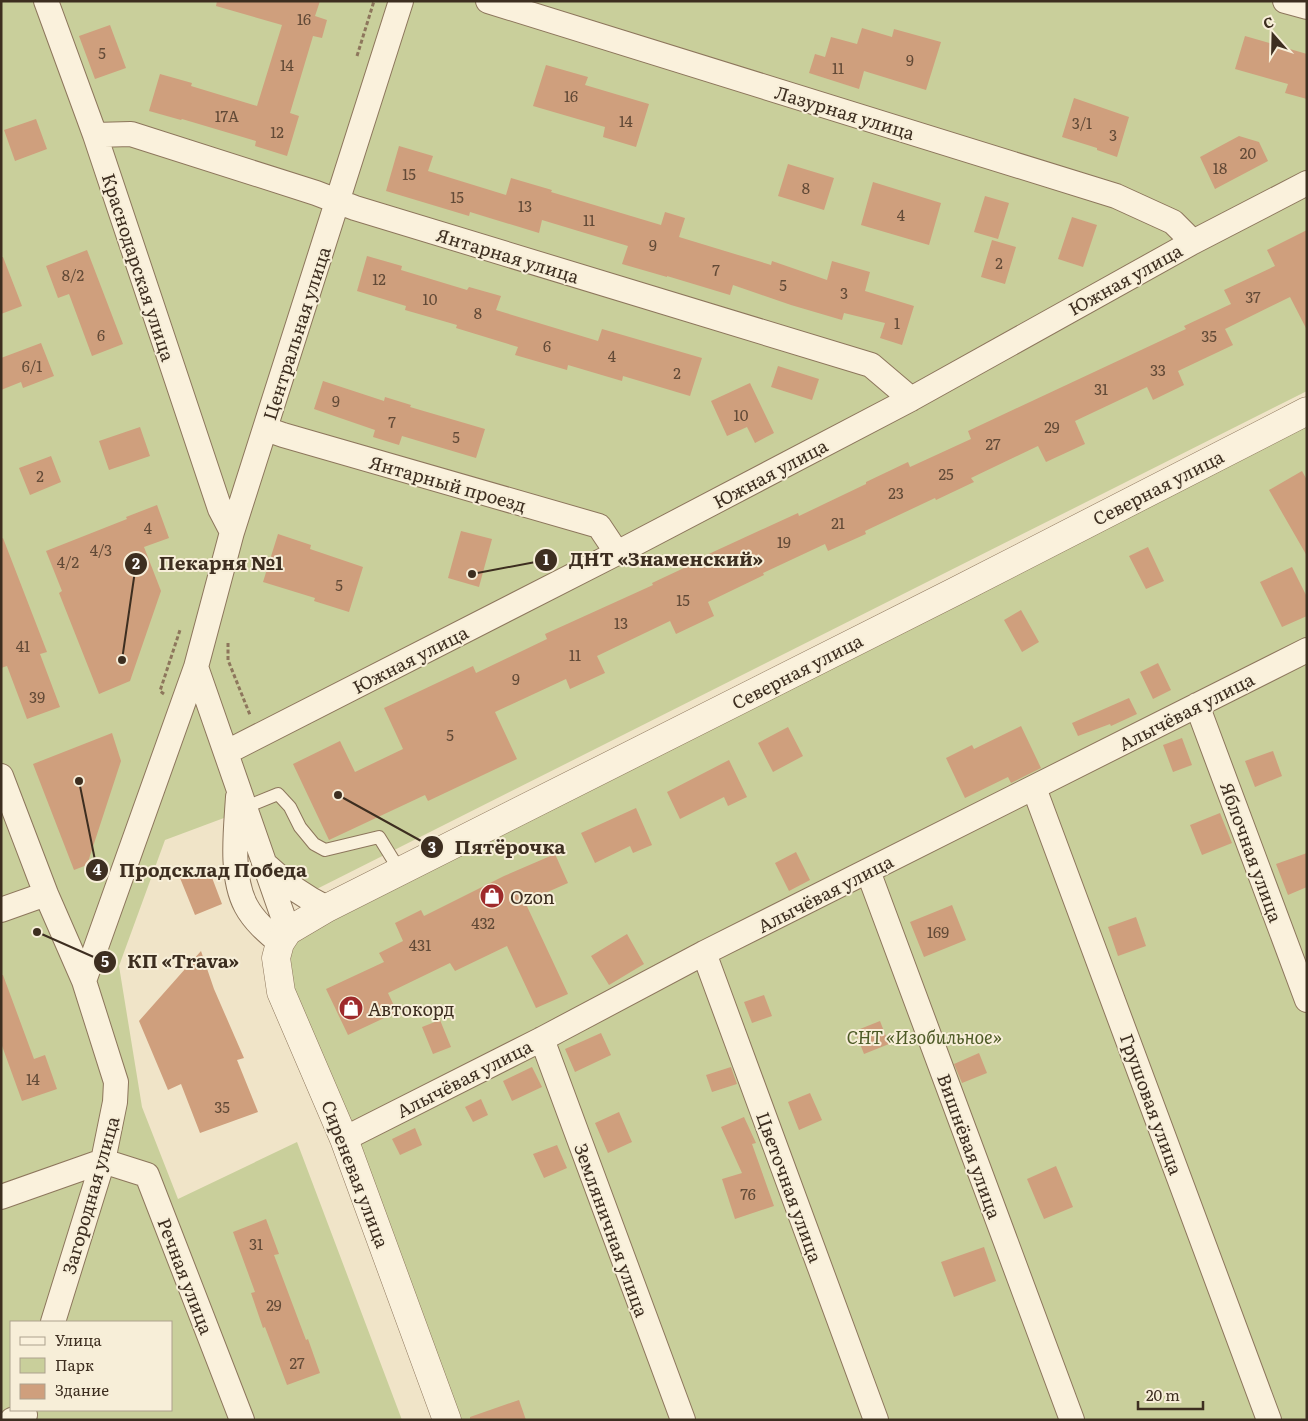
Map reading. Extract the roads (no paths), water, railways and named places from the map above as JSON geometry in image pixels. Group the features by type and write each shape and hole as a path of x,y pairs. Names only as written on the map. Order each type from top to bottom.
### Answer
{"street":[{"name":"Краснодарская улица","path":"46,1 95,136 220,508 232,532"},
{"name":"Центральная улица","path":"84,981 196,667 232,532 401,1"},
{"name":"Лазурная улица","path":"488,1 1116,196 1173,222 1193,242"},
{"path":"1285,1 1307,7"},
{"name":"Янтарная улица","path":"95,136 132,134 338,200 355,208 872,365 911,399"},
{"name":"Южная улица","path":"227,752 617,553 911,399 1193,242 1307,183"},
{"name":"Северная улица","path":"284,937 327,908 1307,411"},
{"name":"Янтарный проезд","path":"266,429 283,436 599,526 617,553"},
{"name":"Алычёвая улица","path":"344,1139 542,1040 704,954 1307,650"},
{"path":"196,667 265,864 284,937"},
{"name":"Яблочная улица","path":"1197,704 1307,1000"},
{"path":"1,776 46,894 84,981"},
{"name":"Грушовая улица","path":"1034,788 1269,1420"},
{"path":"242,796 235,848 238,880 245,905 262,927 284,937"},
{"path":"265,864 280,879 327,908"},
{"name":"Вишнёвая улица","path":"868,871 1072,1420"},
{"path":"1,910 46,894"},
{"name":"Сиреневая улица","path":"284,937 276,958 281,992 344,1139 448,1420"},
{"name":"Цветочная улица","path":"704,954 876,1420"},
{"name":"Загородная улица","path":"53,1321 103,1161 115,1102 116,1082 84,981"},
{"name":"Земляничная улица","path":"542,1040 683,1420"},
{"path":"1,1197 103,1161"},
{"name":"Речная улица","path":"103,1161 147,1175 242,1420"}],"lane":[{"path":"242,796 278,794 290,807 300,827 314,844 325,850 379,837 400,871"}],"place":[{"name":"ДНТ «Знаменский»","path":"472,574"},
{"name":"Пекарня №1","path":"122,660"},
{"name":"Продсклад Победа","path":"79,781"},
{"name":"Пятёрочка","path":"338,795"},
{"name":"Ozon","path":"492,896"},
{"name":"КП «Trava»","path":"37,932"},
{"name":"Автокорд","path":"351,1008"}],"park label":[{"name":"СНТ «Изобильное»","path":"924,1036"}]}
